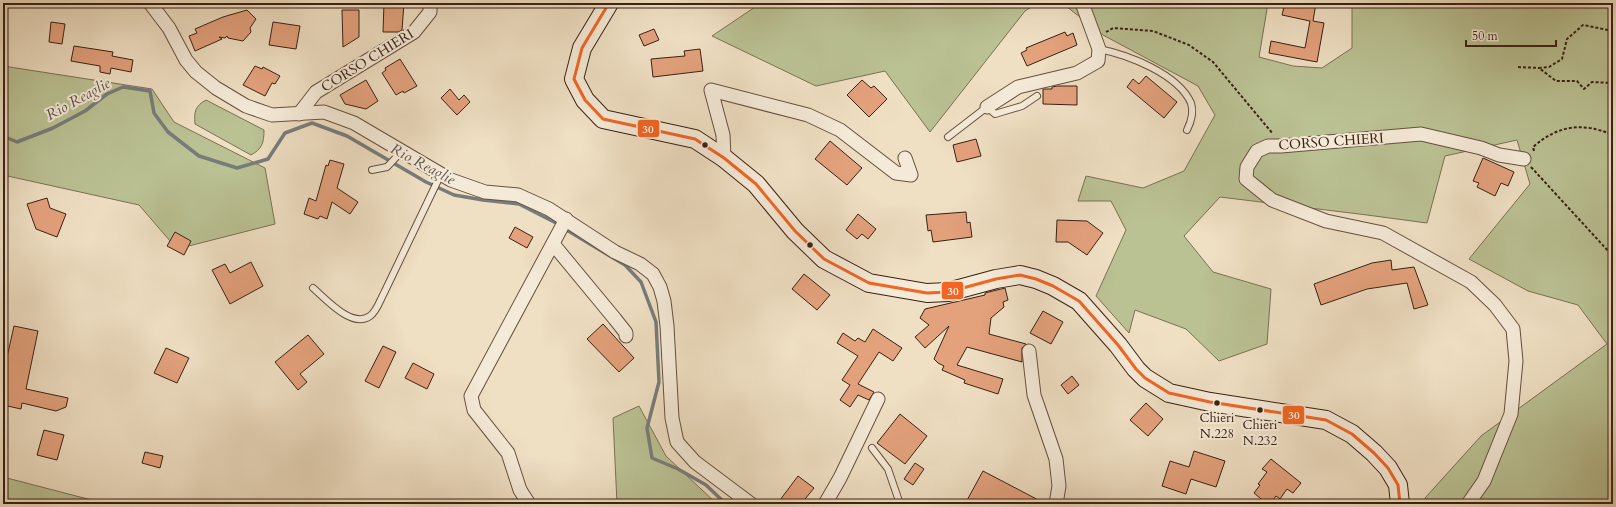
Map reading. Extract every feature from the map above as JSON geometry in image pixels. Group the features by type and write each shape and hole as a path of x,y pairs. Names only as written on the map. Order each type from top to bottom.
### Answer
{"main road":[{"path":"609,3 582,48 574,79 585,100 603,119 695,139 724,158 756,184 795,231 824,259 869,283 927,293 948,292 996,279 1020,275 1048,284 1079,301 1118,345 1136,369 1145,378 1169,393 1210,402 1326,420 1352,434 1374,453 1388,468 1398,485 1400,504"}],"street":[{"path":"150,3 169,28 186,60 196,72 216,88 246,106 272,115 324,112 354,123 399,154 440,178 451,180 485,192 518,195 549,209 614,252 640,264 652,274 660,286 664,301 667,326 672,418 677,442 695,462 751,504"},
{"name":"CORSO CHIERI","path":"299,114 316,92 414,32 430,12 430,3"},
{"path":"987,107 1018,88 1077,72 1090,67 1098,61 1099,49 1082,3"},
{"path":"724,158 723,135 711,90 808,115 840,130 896,173 911,175 905,158"},
{"name":"CORSO CHIERI","path":"1468,504 1484,481 1511,414 1516,361 1513,329 1495,305 1464,278 1383,233 1326,221 1272,200 1246,179 1247,167 1257,151 1268,146 1421,134 1450,139 1499,155 1524,159"},
{"path":"529,504 520,490 508,452 474,410 471,396 566,220"},
{"path":"555,240 625,332 626,336"},
{"path":"1029,350 1034,395 1056,458 1059,486 1056,504"},
{"path":"825,504 840,478 878,399"}],"lane":[{"path":"1099,49 1116,52 1138,60 1177,83 1191,104 1192,120 1187,130"},
{"path":"948,137 987,107 995,114 1022,106 1037,96"},
{"path":"372,170 387,167 399,154"},
{"path":"313,288 350,318 358,320 370,316 381,299 440,178"},
{"path":"872,448 888,469 900,504"}],"path":[{"path":"1518,67 1548,67 1562,59 1567,39 1583,25 1613,31"},
{"path":"1113,28 1153,31 1189,45 1213,62 1273,133 1281,146"},
{"path":"1539,68 1556,81 1577,81 1584,89 1592,82 1613,83"},
{"path":"1613,135 1599,129 1568,128 1543,138 1533,147 1535,156 1524,159 1610,253 1613,261"}],"green space":[{"path":"761,3 1038,3 1025,11 930,132 885,71 816,86 712,36"},
{"path":"1062,3 1268,3 1259,57 1293,66 1322,68 1352,48 1352,6 1350,3 1613,3 1613,504 1425,504 1425,498 1481,436 1607,344 1578,305 1528,291 1469,259 1530,184 1517,140 1445,156 1427,223 1220,197 1184,236 1213,272 1271,289 1267,344 1219,361 1186,329 1135,310 1129,333 1096,296 1126,230 1111,201 1078,201 1086,176 1143,188 1184,171 1215,115 1198,86 1103,35"},
{"path":"3,66 152,89 174,122 265,168 275,224 177,249 139,205 3,175"},
{"path":"206,100 264,130 264,139 260,148 251,155 195,124 197,107"},
{"path":"639,406 666,456 717,504 617,504 613,418"},
{"path":"3,477 107,504 3,504"}],"building":[{"path":"384,3 404,3 402,30 398,32 383,32"},
{"path":"1285,3 1316,3 1313,21 1324,23 1317,62 1269,53 1271,41 1305,48 1310,21 1282,15"},
{"path":"247,10 256,19 250,28 251,32 243,41 228,38 227,36 225,38 219,37 222,39 195,51 189,36 197,33 195,29 223,17"},
{"path":"342,10 359,10 359,37 343,47"},
{"path":"51,22 65,24 62,44 49,42"},
{"path":"273,22 300,26 296,49 269,45"},
{"path":"654,29 659,40 644,46 639,35"},
{"path":"1065,32 1067,36 1073,33 1077,45 1027,66 1021,53 1027,50 1026,48"},
{"path":"74,46 113,52 112,56 133,60 131,72 111,68 110,74 100,72 100,66 71,61"},
{"path":"700,49 703,71 653,77 651,59 685,56 684,51"},
{"path":"400,59 417,86 404,93 403,91 396,95 382,73 386,70 385,68"},
{"path":"255,66 262,69 263,67 280,76 275,84 272,83 265,96 243,85"},
{"path":"1146,76 1177,102 1164,118 1127,87 1133,79 1139,84"},
{"path":"366,80 378,101 366,109 345,104 340,95"},
{"path":"862,80 871,88 874,86 887,99 869,117 847,95"},
{"path":"1077,86 1077,105 1043,104 1043,89 1052,89 1052,87"},
{"path":"450,89 459,100 464,95 470,102 457,115 441,98"},
{"path":"976,139 981,156 957,162 953,145"},
{"path":"830,141 862,168 847,185 815,159"},
{"path":"1483,158 1514,172 1508,186 1501,183 1495,196 1477,187 1479,183 1473,181"},
{"path":"330,160 344,164 337,188 358,202 350,214 332,202 327,219 320,216 318,219 304,214 309,198 316,201 326,165 328,166"},
{"path":"47,198 50,208 66,214 57,237 36,229 27,204"},
{"path":"966,212 967,223 970,222 972,237 933,242 931,230 928,231 926,215"},
{"path":"858,214 876,229 868,239 862,234 857,239 846,230"},
{"path":"1057,220 1087,221 1103,233 1087,255 1068,242 1056,242"},
{"path":"515,227 533,237 527,248 509,238"},
{"path":"175,232 191,241 184,255 167,246"},
{"path":"1391,260 1392,270 1414,267 1428,305 1414,309 1407,283 1367,289 1321,305 1314,284 1372,263"},
{"path":"251,262 263,286 230,304 212,270 225,264 230,273"},
{"path":"804,274 830,295 817,310 792,289"},
{"path":"1005,288 1008,300 1003,302 1004,307 991,318 989,334 1026,344 1022,348 1022,362 967,347 957,365 1003,379 998,394 964,383 965,380 942,370 944,366 934,359 949,326 925,348 915,337 929,325 920,318 925,309 985,295 985,293"},
{"path":"1043,311 1063,322 1051,344 1030,333"},
{"path":"603,324 634,358 619,372 587,339"},
{"path":"14,326 38,331 26,389 68,398 66,407 56,411 22,403 21,409 3,405 7,380 3,379 3,375"},
{"path":"873,329 902,348 893,361 879,352 858,384 874,392 869,400 858,395 850,407 840,400 850,385 842,380 858,356 837,343 843,333 855,341 858,338 865,342"},
{"path":"308,335 324,354 300,374 307,382 298,390 275,362"},
{"path":"383,346 396,352 379,388 365,381"},
{"path":"166,348 189,358 177,383 154,373"},
{"path":"413,363 434,374 427,389 405,378"},
{"path":"1072,376 1079,385 1068,394 1061,385"},
{"path":"1146,403 1163,419 1148,436 1130,420"},
{"path":"900,414 927,436 905,464 877,443"},
{"path":"44,430 64,435 57,460 37,455"},
{"path":"1194,451 1225,461 1216,487 1191,479 1186,494 1162,486 1170,461 1189,467"},
{"path":"145,452 163,456 160,468 142,463"},
{"path":"1271,459 1301,483 1293,493 1287,489 1280,499 1276,496 1270,504 1267,504 1254,493 1260,485 1258,484 1267,472 1262,469"},
{"path":"915,463 924,469 913,485 904,479"},
{"path":"983,471 1046,504 965,504"},
{"path":"798,476 814,488 801,504 786,504 780,500"}],"waterway":[{"name":"Rio Reaglie","path":"3,136 17,142 53,128 85,111 107,94 123,87 150,91 154,113 168,132 199,156 237,168 268,159 285,133 312,123 347,136 426,182 454,195 519,204 560,225"},
{"name":"Rio Reaglie","path":"565,229 625,265 641,282 656,322 659,382 647,428 652,458 678,469 706,485 726,504"}],"transit line":[{"name":"30","path":"609,3 582,48 574,79 585,100 603,119 695,139 724,158 756,184 795,231 824,259 869,283 927,293 948,292 996,279 1020,275 1036,279 1053,286 1079,301 1118,345 1136,369 1145,378 1169,393 1210,402 1326,420 1352,434 1374,453 1388,468 1398,485 1400,504"}],"place":[{"name":"Chieri N.228","path":"1217,403"},
{"name":"Chieri N.232","path":"1260,410"}]}
